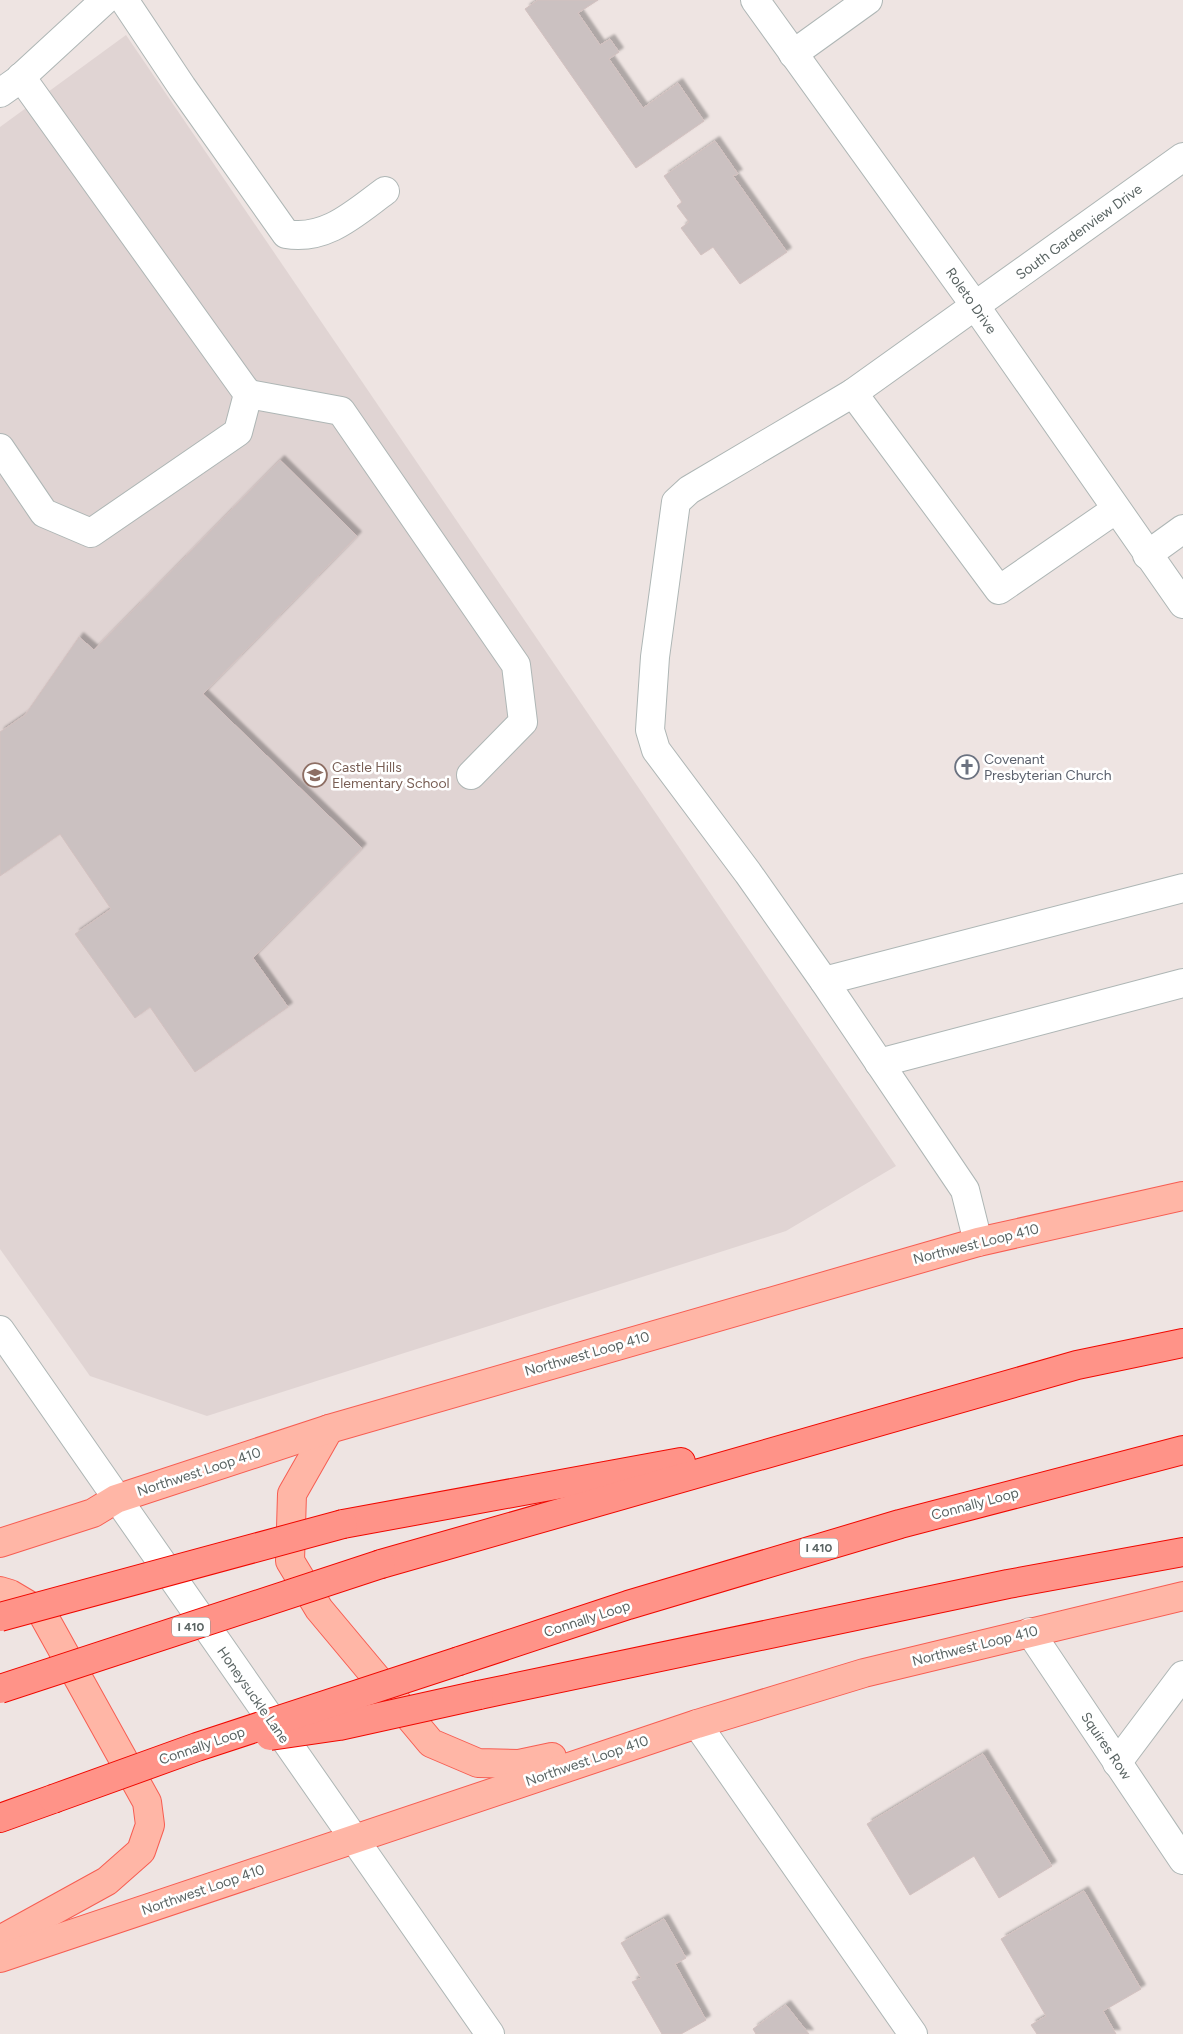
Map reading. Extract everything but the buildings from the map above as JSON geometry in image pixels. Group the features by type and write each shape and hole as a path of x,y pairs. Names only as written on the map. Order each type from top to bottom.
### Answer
{"highway":[{"name":"I 410","path":"0,1690 381,1564 1077,1365 1183,1343"},
{"path":"0,1617 343,1524 840,1434"},
{"name":"Connally Loop","path":"0,1818 197,1747 628,1605 900,1524 1183,1450"},
{"path":"197,1747 338,1726 1008,1584 1183,1552"}],"main road":[{"name":"Northwest Loop 410","path":"0,1543 93,1513 116,1499 330,1429 978,1242 1183,1196"},
{"path":"330,1429 292,1494 290,1561 320,1609 431,1743 478,1763 519,1764 697,1724"},
{"path":"0,1591 10,1594 42,1613 147,1802 150,1825 140,1851 107,1881 0,1940"},
{"name":"Northwest Loop 410","path":"0,1958 697,1724 864,1673 1183,1596"}],"street":[{"path":"0,93 22,76 105,0"},
{"path":"124,0 182,87 286,234 299,236 312,234 338,225 385,191"},
{"name":"Roleto Drive","path":"755,0 976,307 1115,510 1183,604"},
{"path":"793,54 868,0"},
{"path":"22,76 248,394 340,411 516,665 524,722 471,775"},
{"name":"South Gardenview Drive","path":"824,981 748,873 656,750 650,730 655,657 676,502 689,490 853,393 976,307 1183,157"},
{"path":"853,393 999,590 1115,510"},
{"path":"0,448 44,513 91,533 238,432 248,394"},
{"path":"1147,555 1183,529"},
{"path":"978,1242 965,1190 824,981 1183,888"},
{"path":"879,1063 1183,983"},
{"name":"Honeysuckle Lane","path":"0,1330 353,1840 490,2034"},
{"name":"Squires Row","path":"1030,1632 1183,1860"},
{"path":"1117,1763 1183,1675"},
{"path":"697,1724 913,2034"}],"shaded area":[{"name":"Castle Hills Elementary School","path":"126,35 896,1166 786,1231 207,1416 90,1376 0,1249 0,127"}],"place":[{"name":"Covenant Presbyterian Church","path":"967,767"},
{"name":"Castle Hills Elementary School","path":"315,775"}]}
